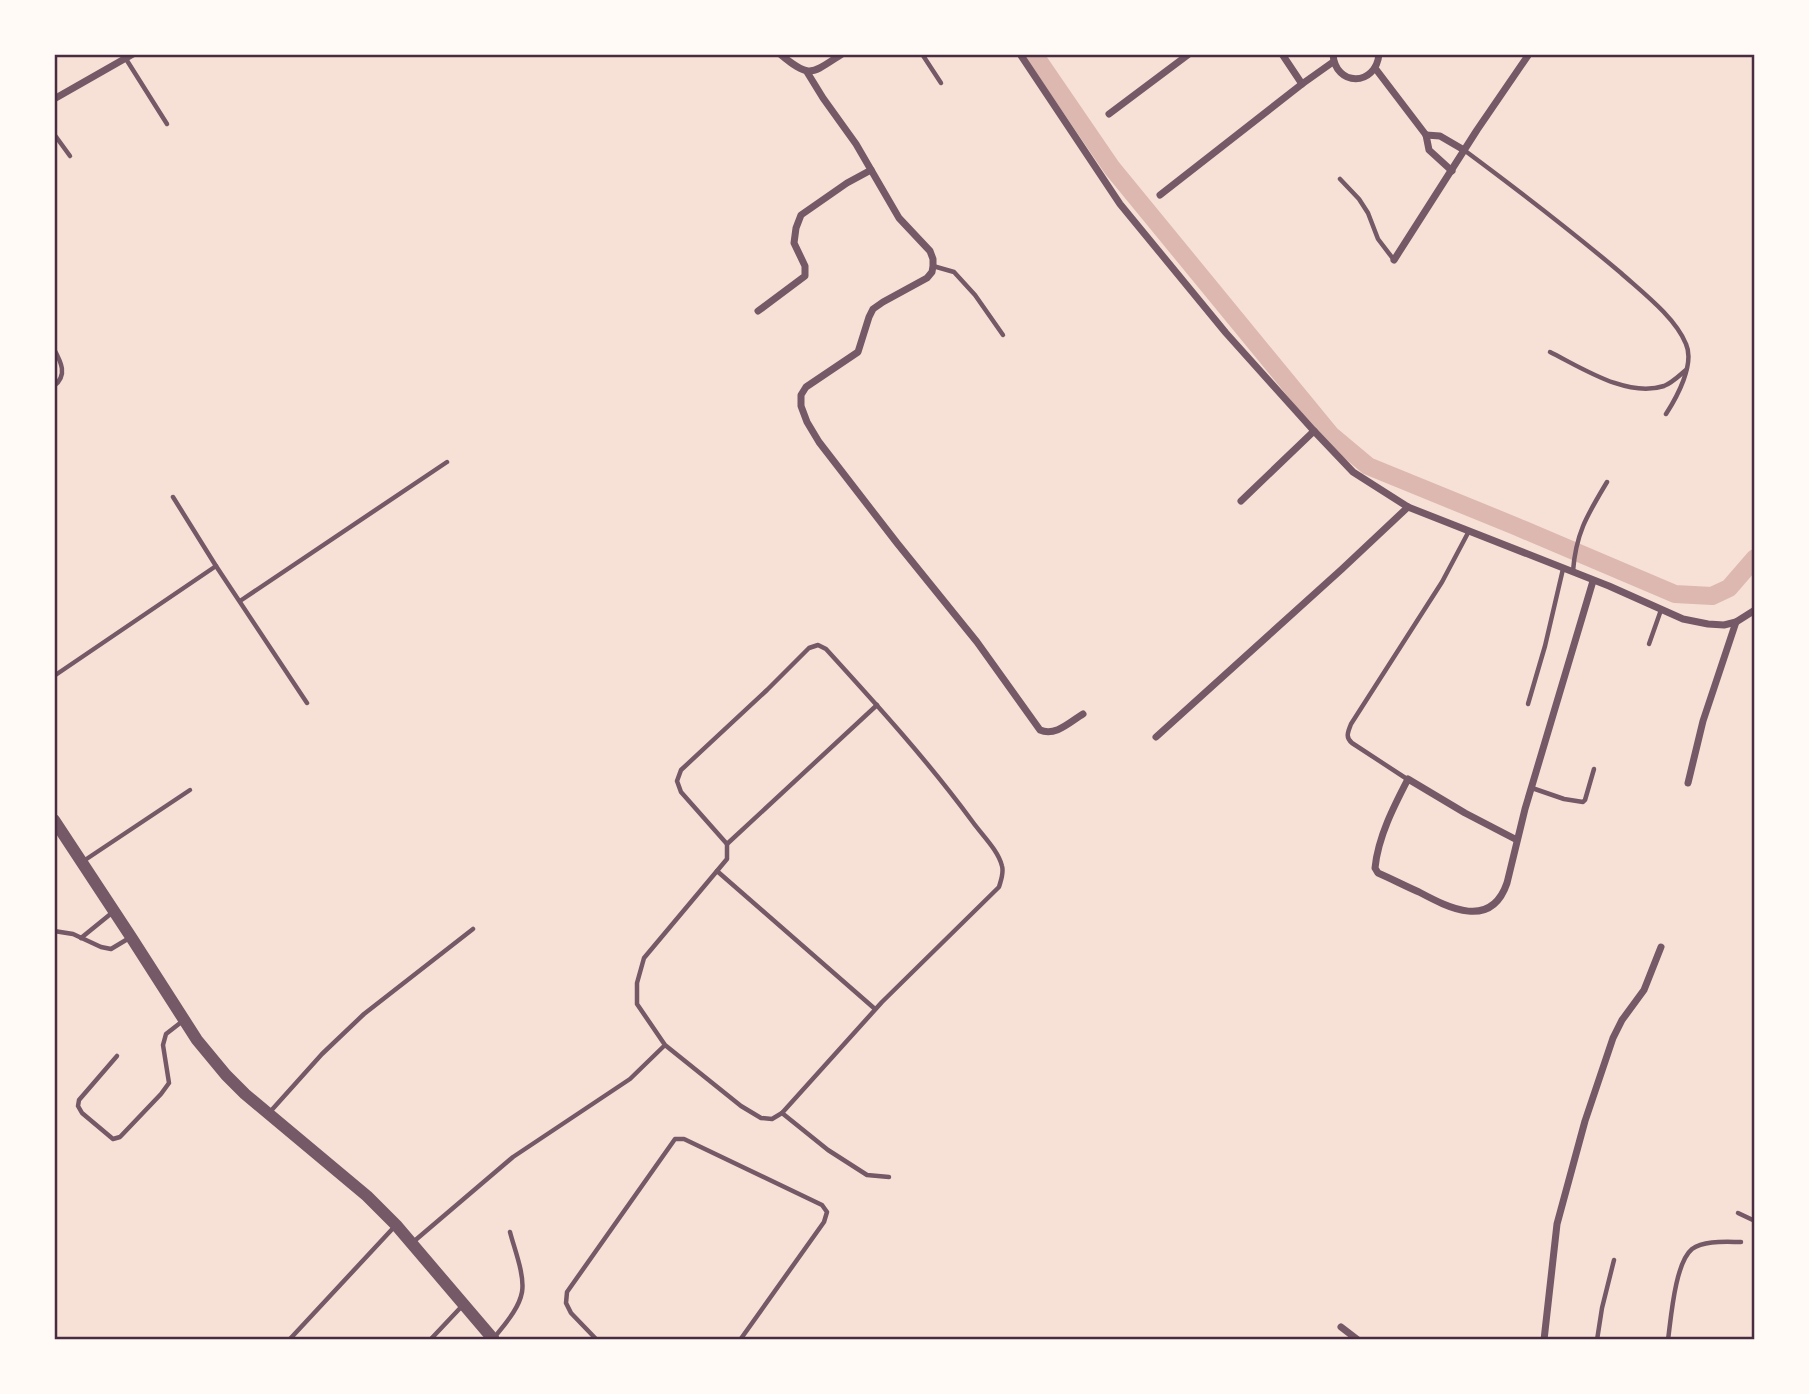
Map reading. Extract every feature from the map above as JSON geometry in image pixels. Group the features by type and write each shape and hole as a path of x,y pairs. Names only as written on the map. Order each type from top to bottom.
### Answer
{"street":[{"path":"780,54 807,72 899,218 930,251 933,258 932,272 927,278 873,309 858,352 806,387 801,395 800,406 807,422 819,442 977,642 1040,730 1047,734 1054,732 1083,714"},
{"path":"807,72 842,54"},
{"path":"1020,54 1120,204 1226,332 1353,472 1408,507 1683,619 1724,625 1736,622 1755,610"},
{"path":"1109,114 1189,54"},
{"path":"1282,54 1302,84"},
{"path":"1160,195 1333,58 1342,74 1356,79 1371,74 1376,68 1379,54"},
{"path":"1394,260 1529,54"},
{"path":"54,99 130,57"},
{"path":"1376,68 1426,135 1429,150 1452,171"},
{"path":"1426,135 1440,136 1464,150"},
{"path":"758,311 805,276 805,266 794,243 801,215 871,170"},
{"path":"1241,501 1314,432"},
{"path":"1156,737 1408,507"},
{"path":"1517,841 1408,779 1396,802 1375,868 1378,873 1449,908 1480,911 1492,906 1504,893 1545,739 1593,581"},
{"path":"1688,783 1703,721 1736,622"},
{"path":"54,820 197,1040 226,1075 268,1114 367,1196 396,1225 493,1339"},
{"path":"1544,1340 1557,1224 1586,1121 1613,1038 1622,1020 1644,990 1661,947"},
{"path":"1341,1327 1358,1340"}],"lane":[{"path":"922,54 941,83"},
{"path":"130,57 167,124"},
{"path":"54,134 70,156"},
{"path":"1464,150 1573,232 1674,324 1688,346 1687,369 1666,414"},
{"path":"1340,179 1359,199 1368,213 1378,239 1394,260"},
{"path":"933,267 954,272 975,295 1003,335"},
{"path":"54,349 63,371 59,382 54,386"},
{"path":"1550,352 1611,382 1643,390 1666,385 1687,369"},
{"path":"240,601 447,462"},
{"path":"1573,572 1580,531 1607,482"},
{"path":"173,497 307,703"},
{"path":"1408,779 1352,743 1347,734 1442,582 1470,530"},
{"path":"54,676 216,566"},
{"path":"1528,704 1563,568"},
{"path":"1649,644 1661,609"},
{"path":"818,645 826,649 877,705 958,802 994,852 1003,867 1003,876 999,887 875,1009 782,1113 772,1119 761,1118 741,1106 665,1045 637,1004 637,983 644,958 727,859 727,844 681,792 677,781 681,770 809,648 818,645"},
{"path":"727,844 877,705"},
{"path":"1532,788 1564,799 1583,802 1594,769"},
{"path":"82,862 190,790"},
{"path":"717,871 875,1009"},
{"path":"81,938 114,911"},
{"path":"268,1114 322,1054 364,1014 473,929"},
{"path":"54,931 73,934 111,949 131,937"},
{"path":"117,1056 79,1100 78,1106 82,1113 113,1139 120,1136 169,1083 163,1045 166,1034 184,1020"},
{"path":"412,1244 513,1157 630,1079 665,1045"},
{"path":"782,1113 828,1150 867,1175 889,1177"},
{"path":"597,1340 571,1313 566,1303 567,1292 675,1139 684,1139 822,1205 827,1212 824,1222 740,1340"},
{"path":"1738,1213 1755,1220"},
{"path":"289,1340 396,1225"},
{"path":"493,1339 513,1312 522,1292 522,1278 510,1232"},
{"path":"1668,1340 1676,1285 1684,1257 1694,1248 1712,1243 1741,1242"},
{"path":"1597,1340 1614,1260"},
{"path":"430,1340 464,1303"}],"waterway":[{"path":"1034,54 1112,168 1331,435 1368,466 1675,594 1712,596 1729,588 1755,558"}]}
